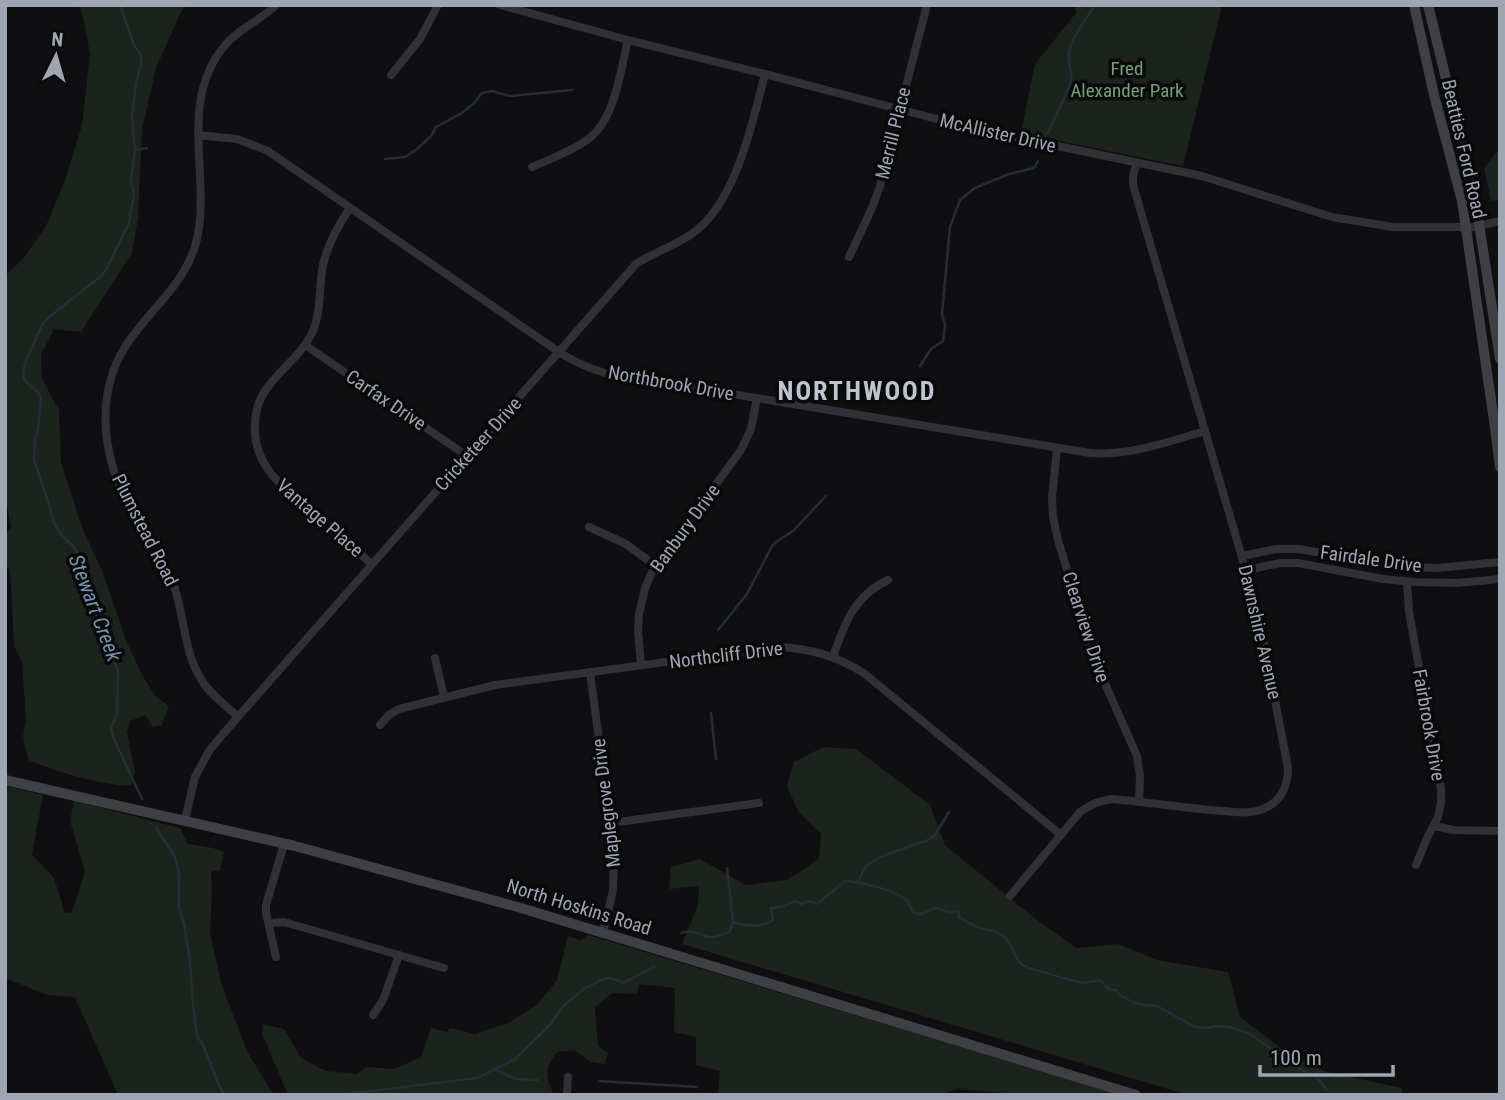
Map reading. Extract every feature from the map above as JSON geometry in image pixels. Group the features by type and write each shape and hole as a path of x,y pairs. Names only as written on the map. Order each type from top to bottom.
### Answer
{"street":[{"name":"Plumstead Road","path":"237,717 205,685 195,669 174,586 160,555 124,496 113,464 106,423 108,390 120,354 182,275 197,240 200,212 198,109 202,92 216,58 236,34 259,20 276,5"},
{"path":"391,75 420,39 438,5"},
{"name":"McAllister Drive","path":"500,5 971,128 1202,176 1314,212 1348,220 1393,227 1465,229 1500,221"},
{"name":"Merrill Place","path":"849,257 880,186 926,5"},
{"name":"Beatties Ford Road","path":"1414,5 1462,201 1500,467"},
{"name":"Beatties Ford Road","path":"1428,5 1475,198 1500,359"},
{"path":"531,167 574,148 601,127 609,112 628,40"},
{"name":"Cricketeer Drive","path":"185,820 190,793 203,761 237,717 636,264 691,235 708,219 718,206 740,162 765,74"},
{"name":"Northbrook Drive","path":"198,135 237,139 268,151 559,352 582,365 605,373 1099,454 1153,447 1205,431"},
{"name":"Dawnshire Avenue","path":"1010,896 1080,812 1090,805 1112,799 1252,812 1268,807 1276,801 1286,787 1288,777 1265,640 1247,570 1133,185 1137,163"},
{"name":"Vantage Place","path":"350,208 327,251 321,277 319,312 311,335 270,382 262,396 255,418 256,445 266,469 274,479 372,564"},
{"name":"Carfax Drive","path":"305,345 467,456"},
{"name":"Banbury Drive","path":"641,665 638,631 645,588 656,566 741,450 751,429 757,398"},
{"name":"Clearview Drive","path":"1056,448 1052,498 1058,540 1095,661 1137,757 1140,777 1139,802"},
{"path":"589,527 626,544 656,566"},
{"name":"Fairdale Drive","path":"1242,556 1276,549 1298,549 1408,567 1468,566 1500,562"},
{"path":"1349,572 1351,558"},
{"name":"Fairdale Drive","path":"1247,570 1289,563 1407,582 1458,583 1500,579"},
{"path":"1424,568 1424,583"},
{"path":"833,657 848,618 862,597 888,580"},
{"name":"Fairbrook Drive","path":"1407,582 1409,612 1441,789 1440,810 1416,865"},
{"name":"Northcliff Drive","path":"380,725 388,715 399,709 495,685 794,648 833,657 865,674 1061,835"},
{"path":"435,658 444,697"},
{"name":"Maplegrove Drive","path":"590,672 614,853 613,891 603,933"},
{"name":"North Hoskins Road","path":"5,780 284,844 460,891 1136,1095"},
{"path":"610,823 759,803"},
{"path":"1434,826 1453,830 1500,831"},
{"path":"276,957 266,905 284,844"},
{"path":"269,923 284,922 444,968"},
{"path":"373,1015 383,1000 399,955"},
{"path":"567,1095 568,1077"}],"green space":[{"path":"78,5 187,5 182,10 156,68 142,130 138,218 132,253 81,332 54,329 41,355 42,379 59,410 61,462 81,525 103,573 126,640 142,675 155,696 169,706 162,725 152,727 146,715 130,721 127,732 135,772 131,786 79,777 28,760 23,736 26,721 22,661 14,646 10,569 5,567 5,535 11,528 5,493 5,276 23,259 46,226 65,180 82,125 90,54 82,12"},
{"name":"Fred Alexander Park","path":"1074,5 1222,5 1183,166 1021,133 1035,64 1076,13"},
{"path":"1500,151 1500,200 1491,201 1484,168"},
{"path":"823,747 856,749 930,805 945,845 1028,913 1076,948 1118,944 1157,960 1228,972 1240,1017 1289,1054 1327,1072 1402,1088 1402,1095 1188,1095 682,944 698,905 699,886 669,889 671,867 700,859 746,885 787,880 819,859 821,834 798,811 787,786 794,762"},
{"path":"5,786 43,795 32,855 54,878 65,913 72,912 85,871 70,821 74,801 180,828 188,844 224,852 220,870 211,871 210,934 222,986 248,1053 274,1095 118,1095 75,997 47,995 5,978"},
{"path":"588,935 1122,1095 1028,1095 957,1089 938,1095 718,1095 720,1071 696,1065 696,1037 674,1032 675,988 639,984 637,994 612,993 595,1007 598,1046 608,1053 605,1064 591,1062 574,1050 557,1052 547,1073 554,1095 288,1095 263,1036 262,1024 284,1029 301,1058 326,1071 357,1074 366,1067 394,1069 421,1057 431,1028 447,1032 450,1028 475,1034 508,1023 538,1004 557,980 568,936 580,940"}],"waterway":[{"name":"Stewart Creek","path":"120,5 134,45 141,55 132,117 135,150 131,181 134,194 129,223 101,276 42,325 25,363 23,375 41,399 34,460 54,523 75,548 82,564 81,571 104,640 118,670 117,714 111,728 142,799"},
{"path":"1048,133 1071,83 1069,59 1072,43 1095,5"},
{"path":"385,159 405,157 417,149 436,127 462,113 482,93 492,91 510,96 572,90"},
{"path":"135,150 147,148"},
{"path":"920,366 931,349 943,341 945,325 942,314 950,227 960,200 975,188 1009,174 1034,168 1038,161"},
{"path":"718,630 747,594 772,546 793,531 826,496"},
{"path":"711,713 716,759"},
{"path":"858,882 871,862 935,835 949,812"},
{"name":"Stewart Creek","path":"156,828 175,857 179,874 179,907 190,962 197,1036 224,1095"},
{"path":"681,933 694,932 713,937 730,931 733,922 727,868"},
{"path":"733,922 754,926 769,923 773,920 771,908 795,901 817,904 845,881 878,887 903,898 913,912 919,914 936,908 949,912 958,911 960,918 1005,937 1019,962 1026,967 1085,983 1101,981 1110,990 1116,990 1133,1002 1157,1006 1195,1027 1230,1027 1250,1034 1316,1077 1327,1090"},
{"path":"339,1095 477,1078 515,1059 551,1024 563,1006 585,988 603,979 611,978 623,983 654,967"},
{"path":"495,1070 516,1079 538,1080"},
{"path":"599,1081 697,1087"}],"district":[{"name":"NORTHWOOD","path":"857,391"}]}
